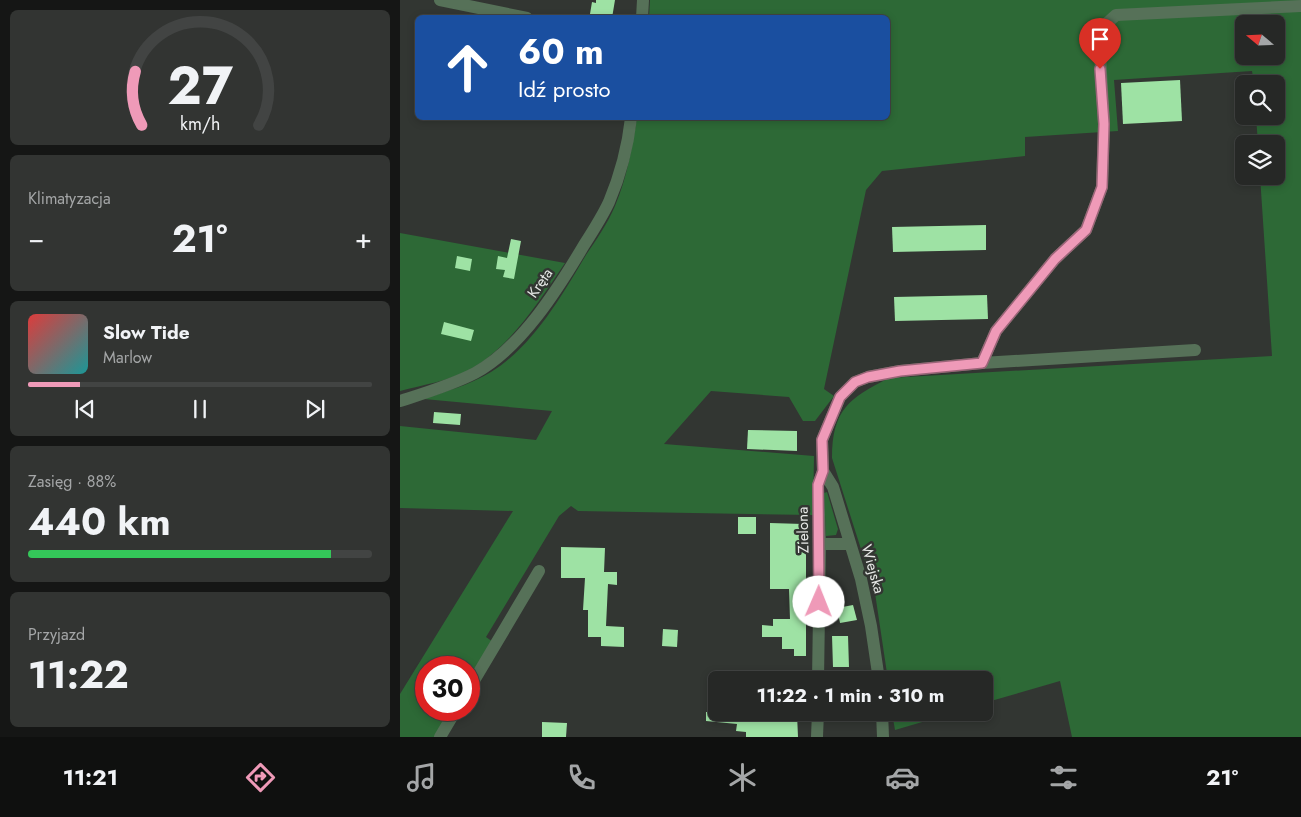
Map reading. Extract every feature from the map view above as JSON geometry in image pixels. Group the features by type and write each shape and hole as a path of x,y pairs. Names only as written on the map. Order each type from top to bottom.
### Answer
{"street":[{"path":"440,0 512,15"},
{"path":"642,15 643,0"},
{"path":"982,363 996,331 1055,259 1086,230 1102,187 1104,124 1099,37 1104,25 1116,15 1301,6"},
{"name":"Kręta","path":"400,401 475,373 508,349 541,311 566,275 609,202 621,165 631,120"},
{"path":"823,471 822,440 840,397 855,382 868,377 900,371 982,363 1195,350"},
{"name":"Wiejska","path":"823,471 833,487 860,578 871,626 878,671"},
{"name":"Zielona","path":"818,671 820,544 818,485 823,471"},
{"path":"820,544 850,544"},
{"path":"480,670 539,571"},
{"path":"440,737 449,721"},
{"path":"817,737 818,721"},
{"path":"882,721 883,737"}],"green space":[{"path":"650,0 1301,0 1301,737 1072,737 1060,681 993,700 993,671 887,671 875,593 832,458 835,428 839,417 853,399 889,378 1272,356 1261,185 1285,185 1285,135 1257,135 1257,125 1285,125 1285,75 1253,75 1252,71 1114,80 1118,131 1025,137 1025,156 882,171 866,190 824,389 834,396 815,421 803,421 789,397 711,391 664,444 814,456 813,515 578,511 571,506 559,516 486,637 493,642 480,664 480,656 423,656 513,511 400,508 400,426 536,440 552,411 424,399 483,377 506,361 533,335 556,304 602,231 612,212 626,173 637,120 890,120 890,15 649,15"},
{"path":"400,233 565,263 523,322 484,361 453,377 400,391"},
{"path":"827,492 838,529 836,535 826,536 824,493"},
{"path":"415,670 415,721 445,721 436,737 400,737 400,694"},
{"path":"894,721 926,721 895,730"}],"building":[{"path":"596,0 615,0 612,15 590,14 592,2 596,3"},
{"path":"1180,80 1182,121 1123,124 1121,83"},
{"path":"986,225 986,250 893,252 892,227"},
{"path":"511,239 521,241 514,279 503,277 505,270 496,269 498,256 507,258"},
{"path":"457,256 472,259 470,271 455,268"},
{"path":"987,295 988,319 895,321 894,297"},
{"path":"444,322 474,330 471,341 441,334"},
{"path":"434,412 461,414 460,425 433,423"},
{"path":"748,430 797,431 797,451 747,449"},
{"path":"738,517 756,517 756,534 738,534"},
{"path":"770,523 803,524 803,553 806,553 806,656 794,656 794,649 782,649 782,637 762,637 762,625 773,626 773,619 790,619 789,589 770,589"},
{"path":"561,547 605,548 604,572 617,572 617,585 608,584 606,626 624,627 624,647 601,646 601,637 588,637 588,610 583,610 585,578 561,578"},
{"path":"853,605 857,620 840,623 837,608"},
{"path":"663,629 678,630 677,647 662,646"},
{"path":"832,636 848,636 849,667 833,667"},
{"path":"706,712 708,712 708,721 797,721 798,737 746,737 746,732 736,731 737,724 706,721"},
{"path":"542,722 567,723 566,737 542,737"}],"route":[{"path":"819,602 818,485 823,471 822,440 840,397 855,382 868,377 900,371 982,363 996,331 1055,259 1086,230 1102,187 1104,124 1100,69"}]}
